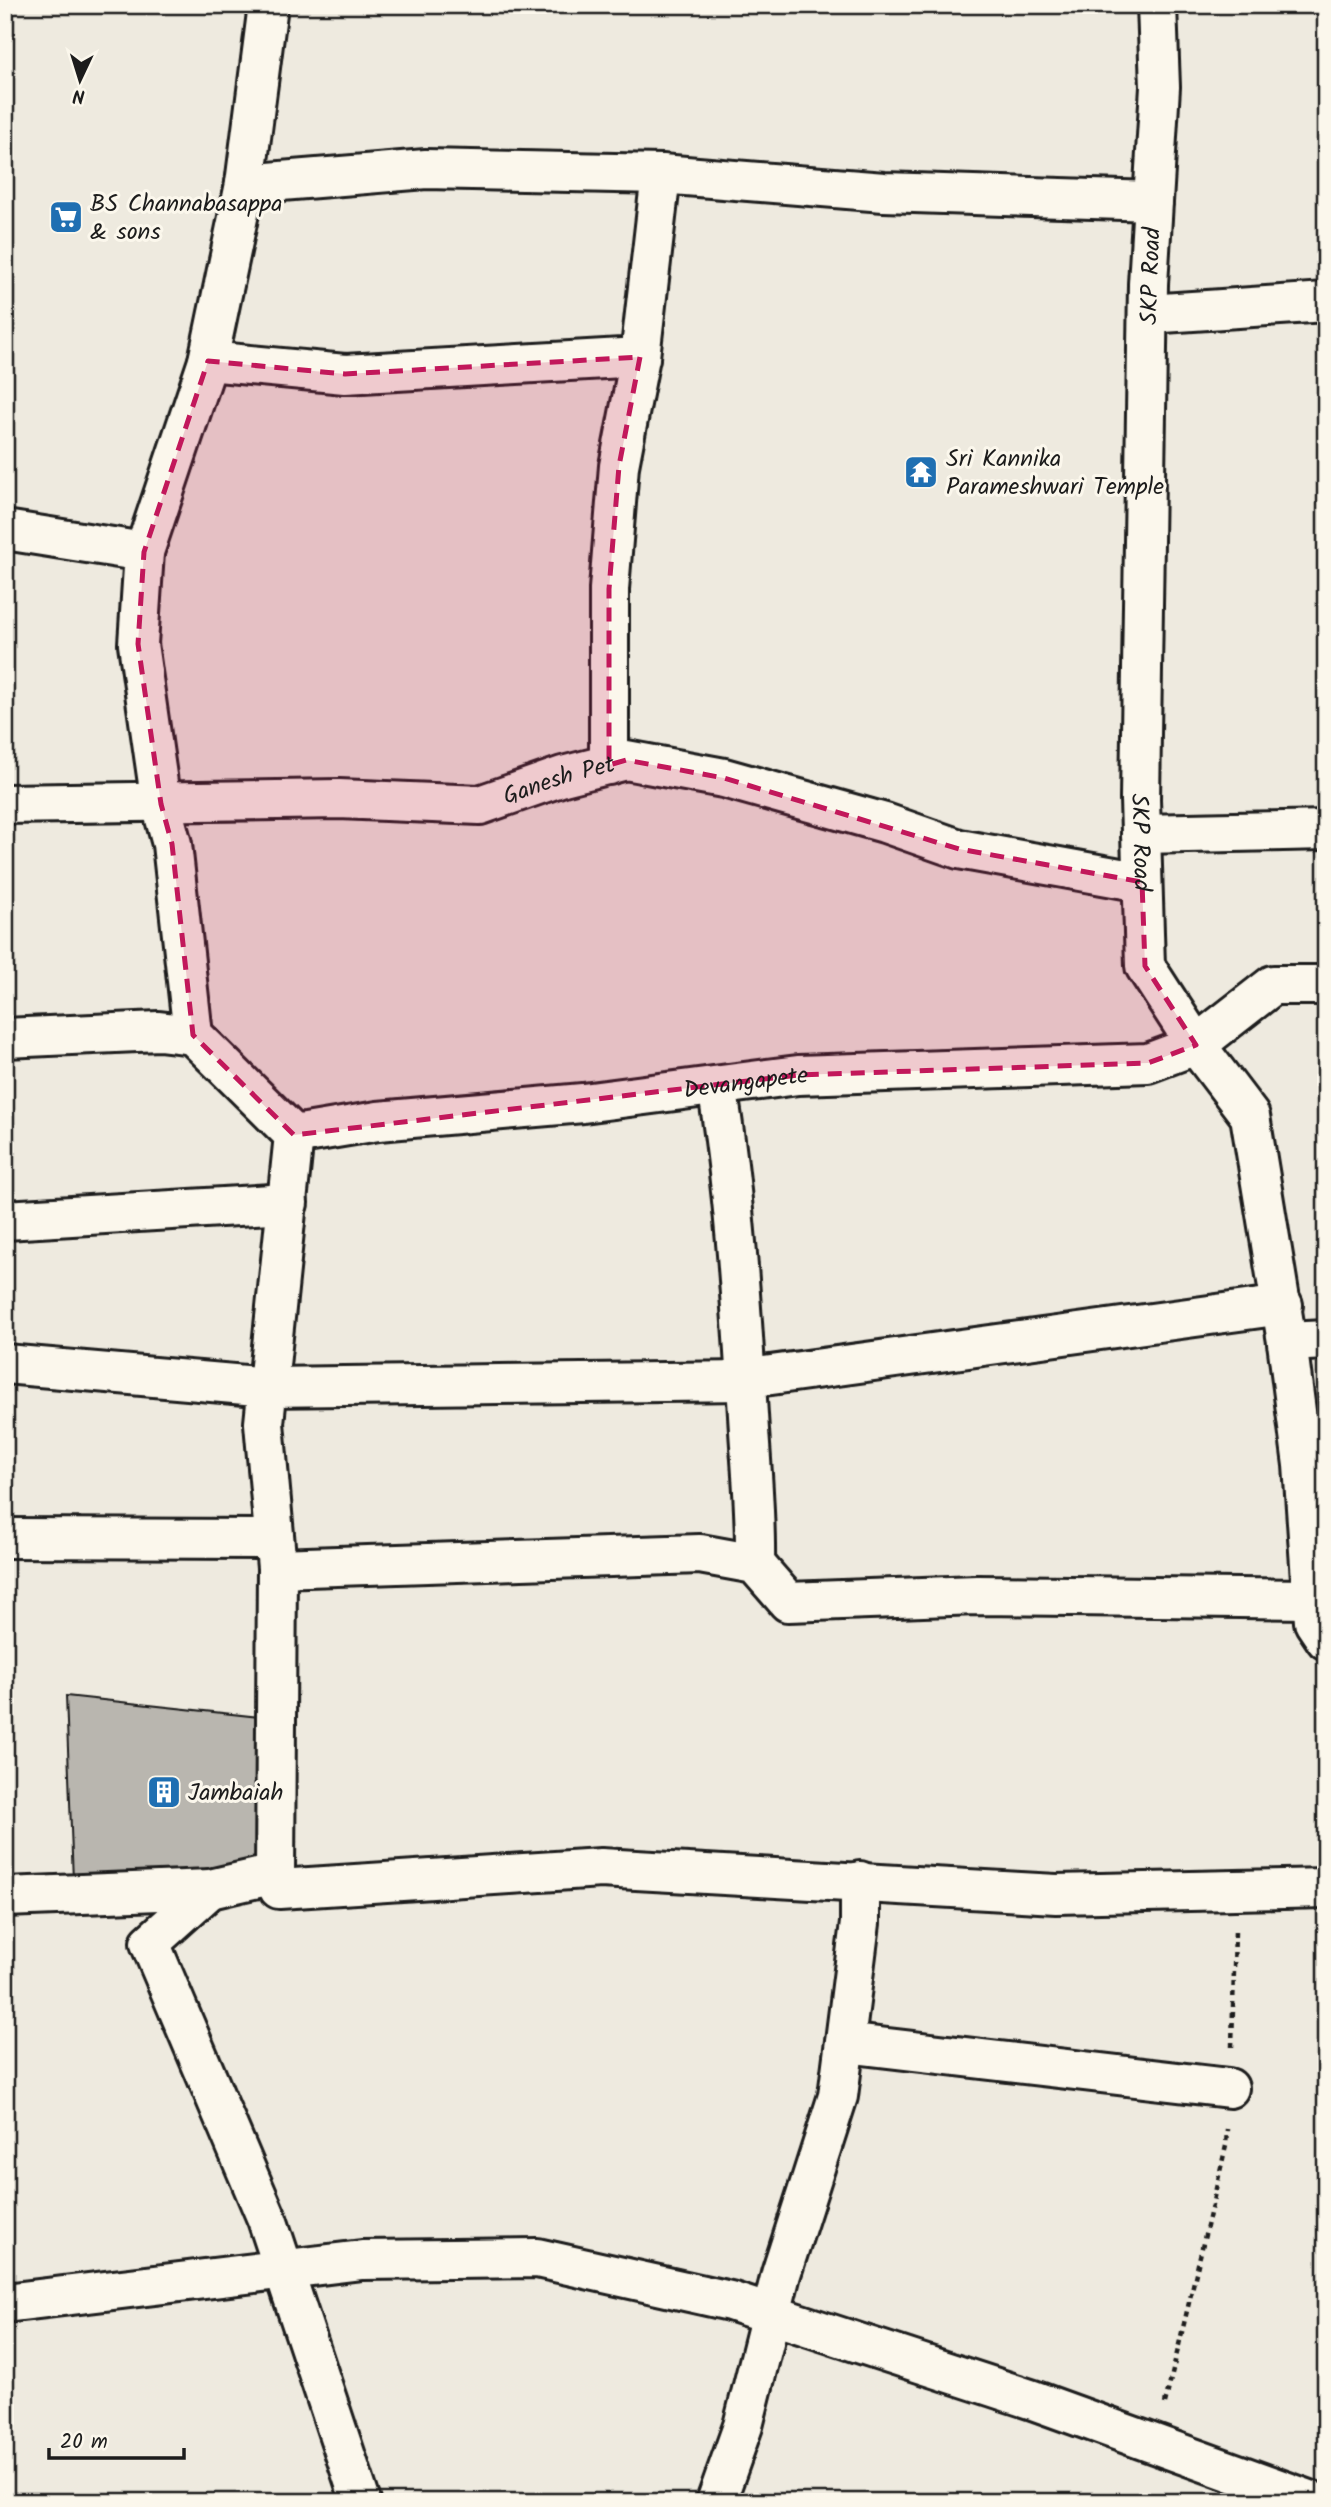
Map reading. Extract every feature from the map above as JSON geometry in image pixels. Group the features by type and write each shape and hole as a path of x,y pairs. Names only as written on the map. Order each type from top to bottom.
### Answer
{"street":[{"path":"192,1035 173,844 161,804 138,644 144,552 208,361 246,184 268,5"},
{"name":"SKP Road","path":"1157,5 1160,87 1148,314 1141,834 1145,966 1196,1045 1250,1116 1285,1323 1303,1465 1314,1622 1326,1640"},
{"path":"246,184 426,169 661,174 884,191 1153,201"},
{"path":"609,765 609,589 619,466 640,357 661,174"},
{"path":"1148,314 1326,302"},
{"path":"208,361 345,374 640,357"},
{"path":"5,530 144,552"},
{"name":"Ganesh Pet","path":"5,804 161,804 339,799 480,805 563,776 626,760 724,778 885,822 959,849 1142,882"},
{"path":"1141,834 1326,830"},
{"name":"Devangapete","path":"294,1135 378,1121 583,1103 798,1075 1148,1063 1196,1045 1273,985 1326,985"},
{"path":"5,1038 159,1031 192,1035 294,1135 264,1423 276,1554 275,1874 279,1889 601,1868 1056,1894 1326,1888"},
{"path":"717,1086 729,1160 741,1283 756,1515 755,1564"},
{"path":"5,1220 288,1203"},
{"path":"5,1363 268,1387 746,1381 748,1378 1285,1323 1326,1340"},
{"path":"5,1538 276,1554 700,1554 755,1564 788,1602 976,1595 1312,1599"},
{"path":"5,1897 210,1889 275,1874"},
{"path":"716,2502 743,2426 771,2314 838,2096 860,1923 860,1881"},
{"path":"210,1889 150,1943 267,2219 361,2502"},
{"path":"845,2043 1230,2088"},
{"path":"5,2303 362,2260 537,2258 730,2301 1034,2400 1315,2502"}],"path":[{"path":"1150,2442 1171,2390 1197,2262 1226,2146 1236,1979 1235,1891"}],"highlighted area":[{"path":"640,357 619,466 609,589 609,765 626,760 724,778 959,849 1142,882 1145,966 1196,1045 1148,1063 798,1075 294,1135 193,1035 172,844 161,804 138,644 144,552 208,361 345,374"}],"building":[{"name":"Jambaiah","path":"66,1696 259,1717 260,1868 73,1881"}],"place":[{"name":"BS Channabasappa & sons","path":"66,217"},
{"name":"Sri Kannika Parameshwari Temple","path":"921,472"},
{"name":"Jambaiah","path":"164,1792"}]}
